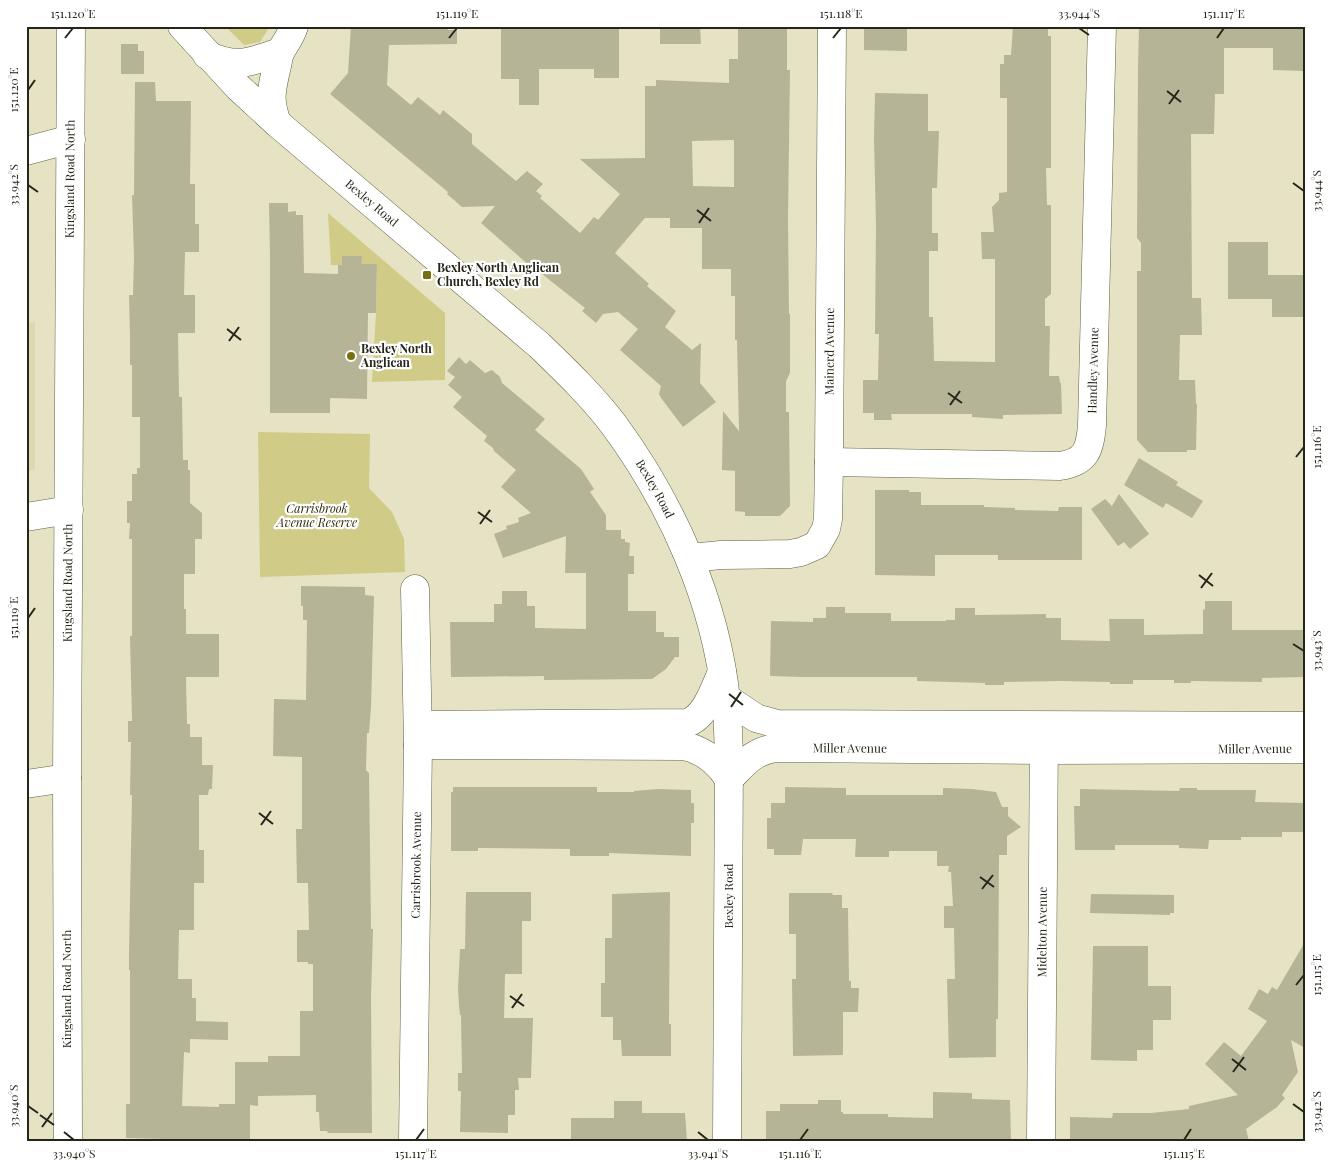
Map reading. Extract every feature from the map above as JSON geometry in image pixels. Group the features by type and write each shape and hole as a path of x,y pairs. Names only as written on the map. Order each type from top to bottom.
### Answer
{"street":[{"name":"Kingsland Road North","path":"68,1141 67,778 71,26"},
{"name":"Bexley Road","path":"182,26 207,55 276,123 539,345 577,382 613,424 647,474 671,518 690,558 704,598 724,685 729,779 727,1141"},
{"path":"276,123 270,98 280,52 294,26"},
{"name":"Mainerd Avenue","path":"690,558 721,555 790,554 810,550 817,545 826,529 828,519 829,462 832,26"},
{"name":"Handley Avenue","path":"829,462 1060,466 1075,463 1086,452 1090,444 1092,426 1102,26"},
{"path":"207,55 220,61 241,64 280,52"},
{"path":"26,151 71,139"},
{"path":"26,517 69,510"},
{"name":"Carrisbrook Avenue","path":"413,1141 418,735 415,589"},
{"path":"418,735 687,723 695,720 724,685"},
{"name":"Miller Avenue","path":"724,685 756,718 777,724 1305,749"},
{"name":"Miller Avenue","path":"729,779 762,750 776,748 1305,726"},
{"path":"418,735 684,746 706,754 718,763 729,779"},
{"name":"Midelton Avenue","path":"1041,1141 1044,737"},
{"path":"26,784 67,778"}],"shaded area":[{"path":"35,322 35,469 26,472 26,323"}],"green space":[{"path":"225,26 270,26 260,42 244,45"},
{"path":"328,213 445,313 445,380 372,382 377,265 361,264 361,256 342,256 342,265 331,265"},
{"name":"Carrisbrook Avenue Reserve","path":"258,432 370,434 369,488 392,512 404,539 405,572 260,577"}],"building":[{"path":"351,26 418,28 418,26 448,26 448,30 457,30 457,44 389,45 387,85 411,105 418,97 440,115 443,110 472,134 472,144 516,181 527,171 543,184 536,191 542,196 540,198 580,233 594,217 598,220 620,194 580,159 645,158 645,86 656,86 656,80 729,83 729,59 738,59 738,26 787,26 787,70 790,70 788,217 790,373 786,381 786,412 789,412 790,506 780,516 745,516 745,512 735,511 735,471 722,470 723,411 739,431 735,296 731,296 731,269 702,269 702,228 670,228 670,218 645,218 615,253 649,284 647,286 676,311 665,327 692,350 701,343 700,383 716,402 683,427 661,398 659,394 661,386 620,350 638,329 618,312 603,314 596,323 582,311 585,308 531,267 481,223 495,206 462,207 447,194 448,192 330,94 348,73","holes":["734,140 734,187 693,186 692,141"]},
{"path":"501,26 619,26 619,78 594,78 594,69 539,69 539,105 519,105 519,79 501,79"},
{"path":"660,26 700,26 701,44 660,44"},
{"path":"864,26 907,26 907,51 864,50"},
{"path":"1013,26 1048,26 1048,36 1051,36 1051,168 1046,168 1047,205 1051,205 1051,294 1045,299 1045,326 1050,326 1049,376 1059,376 1062,414 1003,415 1003,419 972,417 972,414 891,414 892,420 874,420 874,413 863,413 863,380 878,380 879,334 875,334 875,93 928,94 928,131 939,131 937,188 932,188 932,233 938,233 938,251 929,251 929,317 933,317 934,361 995,362 995,259 982,259 981,232 994,232 992,207 999,200 999,193 1007,192 1007,98 1000,98 1000,64 1004,64 1004,55 1011,55"},
{"path":"1143,26 1305,26 1305,71 1273,70 1273,48 1224,48 1224,94 1215,94 1214,134 1191,134 1192,298 1201,298 1202,335 1180,335 1179,380 1195,380 1197,404 1196,450 1187,450 1187,452 1148,452 1137,440 1137,271 1141,271 1141,243 1137,238 1138,67 1139,28 1143,28"},
{"path":"121,44 138,44 138,51 144,51 144,74 121,74"},
{"path":"135,82 155,82 156,101 191,101 190,184 195,184 195,224 199,224 199,252 185,252 184,295 195,295 195,333 178,333 179,397 182,397 183,460 188,460 188,470 190,470 190,503 202,513 202,539 195,539 195,574 184,574 184,609 186,609 186,634 219,634 219,677 186,677 187,724 190,724 190,737 202,737 202,765 213,765 212,789 209,789 208,795 199,795 199,850 204,850 204,883 194,883 194,930 179,930 178,979 192,979 192,998 196,998 196,1021 228,1022 228,1040 190,1039 190,1053 184,1052 182,1106 219,1107 219,1104 235,1104 235,1062 268,1062 268,1056 300,1056 300,1011 313,1011 313,964 297,962 297,930 309,930 308,883 297,883 296,829 302,829 302,757 273,756 274,699 306,700 307,620 303,620 301,586 365,587 365,595 374,596 371,707 369,733 367,733 366,770 369,773 371,929 373,929 371,997 372,1133 328,1133 327,1131 320,1131 319,1112 316,1112 316,1095 258,1096 258,1106 250,1105 250,1141 126,1138 126,1104 130,1104 129,953 132,795 130,795 131,742 128,742 128,721 132,721 130,636 132,636 132,539 129,539 130,523 127,523 127,501 132,501 132,474 137,474 137,468 140,468 140,417 132,417 129,295 133,295 132,195 134,195"},
{"path":"269,203 288,203 288,212 296,211 296,215 303,215 304,273 338,274 338,265 342,265 342,256 362,256 361,264 377,264 376,313 368,313 367,399 330,398 330,413 270,413"},
{"path":"1228,242 1268,242 1268,275 1305,275 1305,317 1272,317 1272,299 1228,299"},
{"path":"459,357 466,364 470,360 485,373 492,370 500,377 502,383 545,419 535,430 581,469 594,489 590,492 606,515 606,530 621,530 621,539 625,539 625,542 630,543 629,556 634,556 634,574 628,574 628,611 656,611 656,632 664,632 664,637 679,637 679,657 675,657 666,669 652,679 544,680 544,676 451,677 450,622 494,622 494,604 502,604 502,591 527,591 527,606 535,606 535,628 586,629 586,573 565,573 566,536 503,558 494,534 507,529 506,526 519,522 518,518 531,513 501,487 516,470 484,441 487,436 453,407 462,397 448,385 455,377 447,371"},
{"path":"1139,458 1178,482 1176,485 1203,501 1192,518 1166,503 1163,508 1124,485"},
{"path":"875,490 921,492 921,505 984,505 984,507 1015,508 1015,510 1058,511 1059,507 1082,507 1082,560 998,560 998,555 935,555 935,576 875,575"},
{"path":"1119,494 1149,534 1130,549 1124,542 1118,546 1091,509 1105,499 1112,506"},
{"path":"1205,601 1232,601 1232,630 1305,630 1305,677 1262,678 1262,682 1191,681 1191,683 1174,683 1174,680 1133,680 1133,684 1062,681 1004,682 1004,685 985,685 985,683 917,681 917,677 801,677 770,675 771,621 813,622 813,618 826,618 826,607 845,607 845,613 891,613 891,621 955,620 955,608 975,608 975,615 1046,614 1046,618 1061,618 1061,640 1110,641 1109,619 1144,619 1144,635 1203,634"},
{"path":"453,787 597,787 597,792 634,792 658,789 691,790 691,803 694,803 694,823 691,823 691,856 609,853 609,856 570,856 570,849 478,848 478,851 451,851 451,792 453,792"},
{"path":"785,787 846,788 846,795 943,795 943,788 972,789 996,792 1002,807 1008,807 1008,816 1021,827 1007,836 1007,855 999,855 996,1057 949,1058 947,979 955,979 954,928 944,928 944,906 953,906 951,872 948,872 949,866 937,866 937,851 889,851 889,857 855,857 856,839 803,839 801,855 774,855 774,849 767,849 767,818 771,818 771,803 785,803"},
{"path":"1180,788 1197,788 1197,790 1256,790 1255,802 1305,803 1305,832 1282,832 1282,837 1241,837 1241,840 1209,840 1208,849 1179,848 1179,845 1115,845 1115,850 1075,850 1074,806 1080,806 1080,789 1179,791"},
{"path":"466,892 531,892 531,921 522,921 522,974 505,974 504,1018 533,1018 531,1078 518,1078 519,1090 515,1090 515,1115 508,1115 508,1133 460,1132 461,1091 458,1091 458,1073 462,1073 461,1015 458,989 460,949 465,949"},
{"path":"670,892 669,1024 671,1024 671,1056 622,1056 621,1040 613,1040 613,1017 601,1017 601,983 605,983 605,938 612,938 612,894"},
{"path":"789,893 832,893 833,895 842,895 842,908 848,908 849,981 851,981 851,988 859,988 858,1012 843,1012 843,1055 793,1056 792,979 796,979 796,934 789,934"},
{"path":"1091,894 1174,895 1174,913 1170,913 1170,915 1090,913"},
{"path":"1305,942 1305,1048 1291,1040 1298,1072 1282,1095 1285,1098 1277,1107 1246,1129 1249,1141 1070,1141 1070,1117 1112,1118 1113,1113 1151,1113 1189,1109 1189,1106 1238,1095 1205,1064 1224,1042 1241,1056 1267,1021 1248,1009 1259,989 1268,994 1272,987 1277,990"},
{"path":"1093,946 1148,946 1148,986 1171,986 1171,1020 1153,1020 1153,1050 1137,1050 1137,1061 1091,1060"},
{"path":"933,1092 972,1093 972,1099 1010,1100 1011,1141 766,1141 766,1111 780,1111 780,1104 818,1104 818,1100 841,1100 841,1112 843,1114 888,1114 888,1117 933,1118"},
{"path":"614,1101 642,1101 642,1113 685,1113 687,1141 571,1141 571,1118 614,1118"}],"place":[{"name":"Bexley North Anglican Church, Bexley Rd","path":"427,275"},
{"name":"Bexley North Anglican","path":"351,356"}]}
